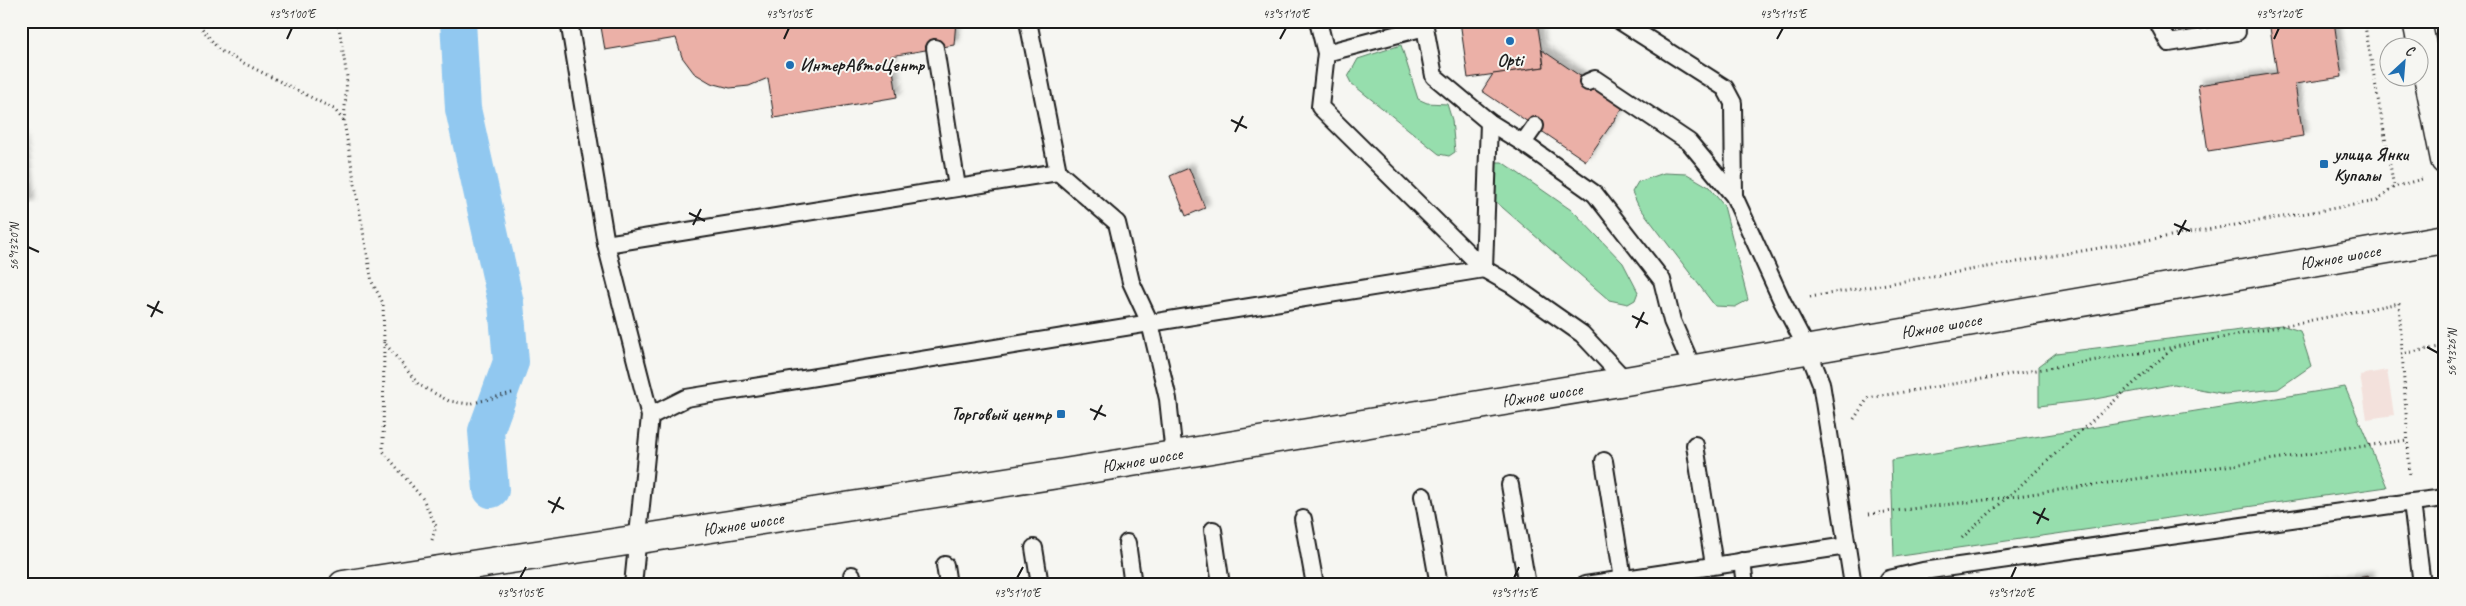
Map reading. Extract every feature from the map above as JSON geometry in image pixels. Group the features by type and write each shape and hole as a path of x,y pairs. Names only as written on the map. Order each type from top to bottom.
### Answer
{"main road":[{"path":"2417,21 2436,168"},
{"name":"Южное шоссе","path":"343,585 1626,381 2445,239"}],"lane":[{"path":"569,21 606,244 650,416 633,585"},
{"path":"1028,21 1058,172 1117,223 1131,282 1150,323 1168,399 1174,454"},
{"path":"1318,21 1326,53 1320,107 1484,269 1582,334 1626,381"},
{"path":"1620,21 1725,88 1733,103 1734,196"},
{"path":"2157,21 2168,43 2237,32 2235,21"},
{"path":"1326,53 1425,24 1434,76 1489,122 1523,143 1595,194 1662,280 1672,321 1693,369"},
{"path":"935,48 957,187"},
{"path":"1588,82 1595,79 1689,142 1734,196 1782,302 1808,350 1821,383 1852,585"},
{"path":"1484,269 1489,122"},
{"path":"1523,143 1535,126"},
{"path":"606,244 1058,172"},
{"path":"650,416 686,398 1484,269"},
{"path":"1695,445 1714,565"},
{"path":"1604,462 1623,579"},
{"path":"1510,485 1527,585"},
{"path":"1424,496 1439,585"},
{"path":"1889,579 1923,572 2445,498"},
{"path":"2412,502 2422,585"},
{"path":"1303,519 1315,585"},
{"path":"1213,530 1221,585"},
{"path":"1127,543 1133,585"},
{"path":"1585,585 1623,579 1653,580 1714,565 1847,546"},
{"path":"1034,548 1040,585"},
{"path":"1742,561 1745,585"},
{"path":"945,565 948,585"}],"path":[{"path":"196,21 220,51 334,109 344,122"},
{"path":"338,21 347,77 344,122 372,282 383,304 383,451 423,499 436,526 425,572"},
{"path":"2364,21 2394,187"},
{"path":"1782,302 2377,201 2394,187 2436,168"},
{"path":"1849,426 1868,398 2175,347 2399,302 2406,440 2412,502"},
{"path":"384,342 419,384 449,401 469,404 512,393"},
{"path":"2401,354 2445,346"},
{"path":"1959,541 2175,347"},
{"path":"1843,517 2010,497 2406,440"}],"shaded area":[{"path":"2387,370 2394,415 2367,419 2360,375"}],"green space":[{"path":"1401,45 1418,99 1427,103 1447,104 1452,120 1455,152 1449,156 1439,154 1351,83 1348,77 1358,59"},
{"path":"1488,162 1502,162 1574,212 1623,263 1638,292 1635,300 1628,304 1609,300 1480,188 1480,174"},
{"path":"1664,173 1687,174 1709,187 1724,206 1748,300 1735,307 1715,306 1638,205 1632,192 1638,182"},
{"path":"2281,325 2300,331 2311,366 2278,389 2225,394 2174,384 2090,400 2039,406 2039,366 2056,353"},
{"path":"2345,387 2387,487 1894,557 1891,460"}],"building":[{"name":"ИнтерАвтоЦентр","path":"600,21 956,21 954,45 891,56 897,97 774,118 768,78 749,86 730,88 711,83 694,73 682,57 676,38 605,50"},
{"path":"1460,21 1537,21 1544,67 1468,78"},
{"path":"2269,21 2334,21 2342,77 2295,84 2303,136 2208,151 2198,85 2277,73"},
{"path":"1542,50 1624,106 1586,161 1482,91 1493,74 1544,67"},
{"path":"21,137 30,204 21,205"},
{"path":"1189,168 1205,208 1186,216 1170,176"},
{"path":"2369,576 2370,585 2309,585"}],"waterway":[{"path":"458,21 463,109 506,303 511,362 486,431 491,490"}],"place":[{"name":"Opti","path":"1510,41"},
{"name":"ИнтерАвтоЦентр","path":"790,65"},
{"name":"улица Янки Купалы","path":"2324,164"},
{"name":"Торговый центр","path":"1061,414"}]}
